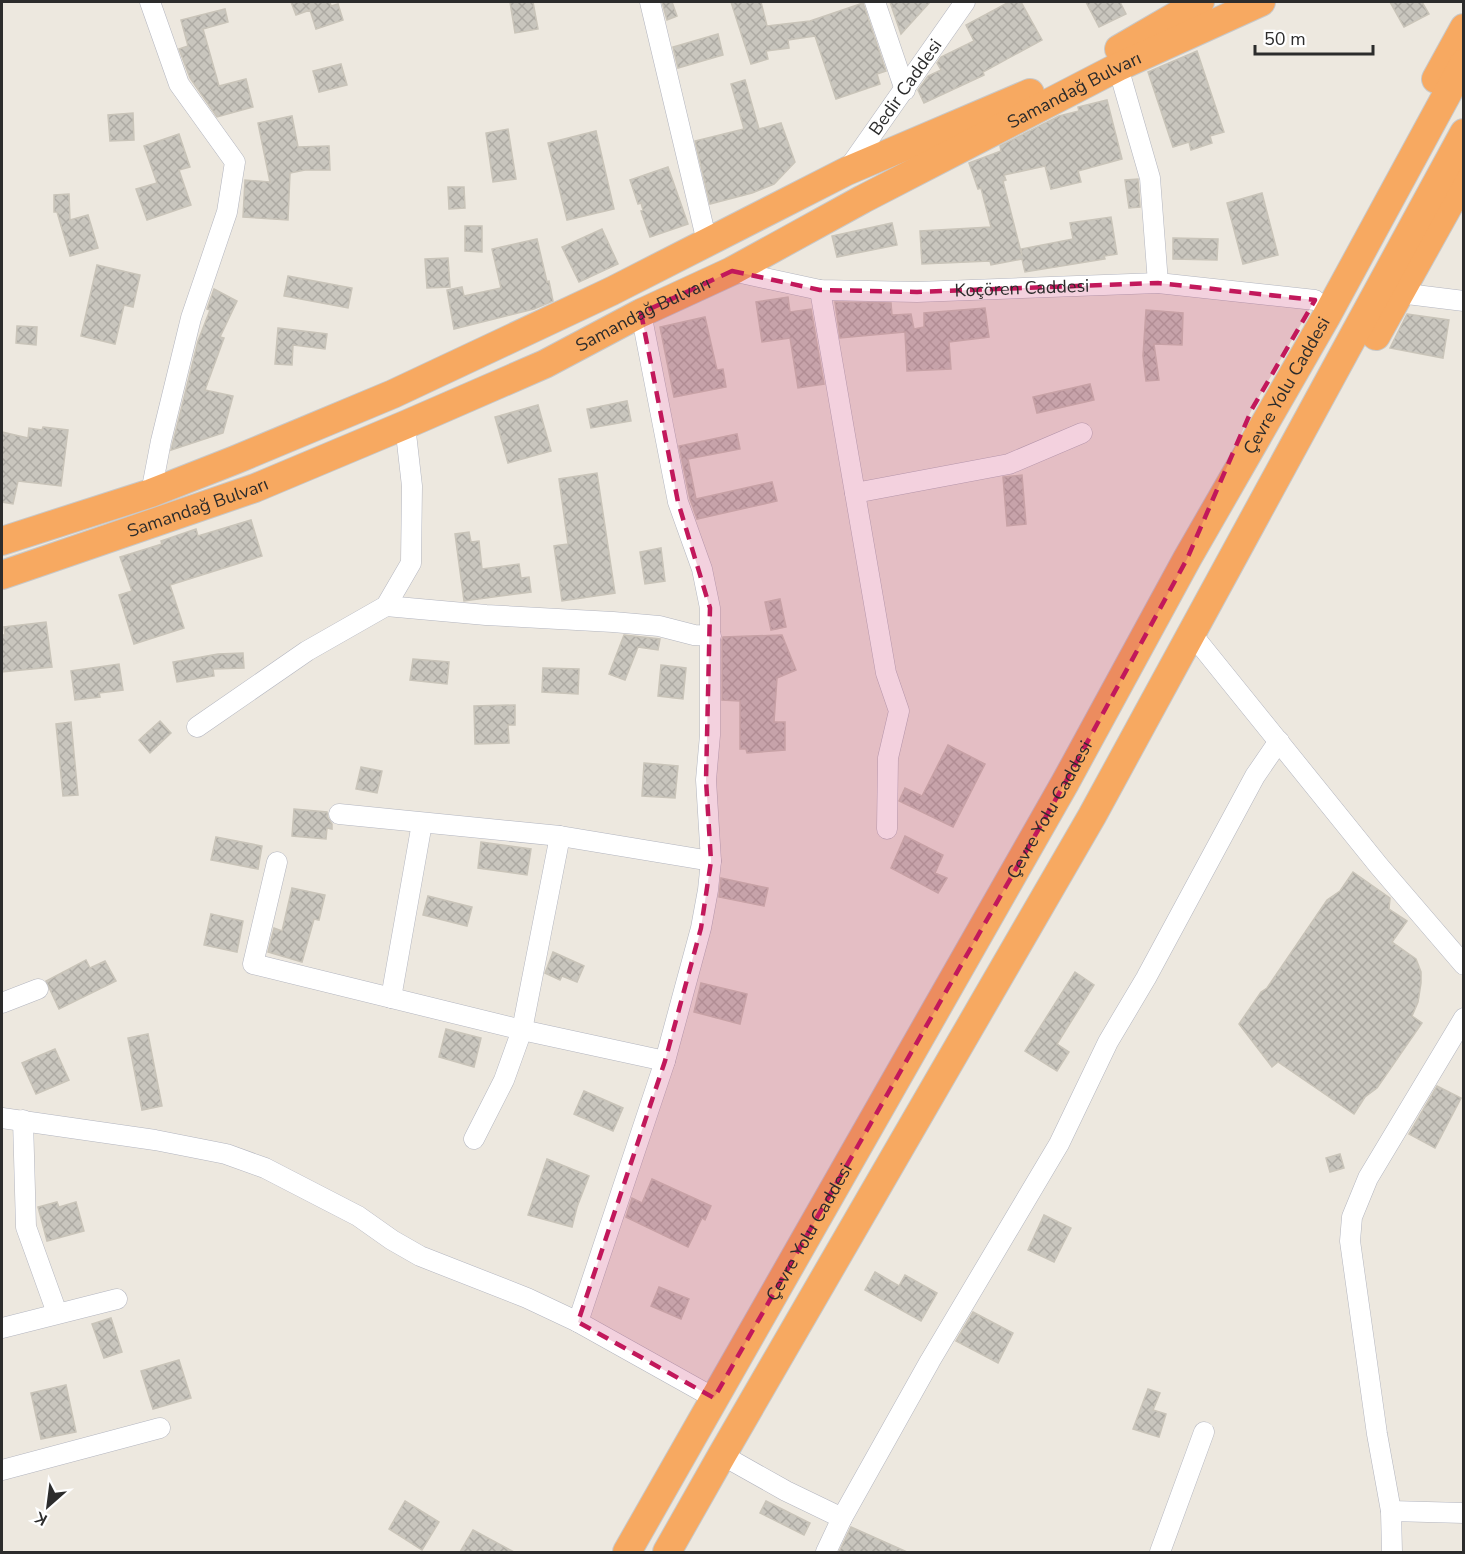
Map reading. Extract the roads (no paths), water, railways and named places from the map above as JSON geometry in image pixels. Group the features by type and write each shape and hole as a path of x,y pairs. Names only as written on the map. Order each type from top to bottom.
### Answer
{"highway":[{"name":"Samandağ Bulvarı","path":"2,541 151,493 393,394 612,291 847,171 1077,73 1200,2"},
{"name":"Samandağ Bulvarı","path":"2,575 255,488 545,364 641,313 732,271 873,194 1118,67 1261,2"},
{"path":"1186,559 1252,410 1464,28"},
{"name":"Çevre Yolu Caddesi","path":"627,1552 1065,783 1186,559 1326,317 1464,63"},
{"name":"Çevre Yolu Caddesi","path":"667,1552 1092,816 1464,133"},
{"path":"1228,564 1343,394 1464,178"}],"street":[{"path":"150,2 179,84 235,162 227,212 191,318 160,441 151,493"},
{"path":"650,2 707,242"},
{"path":"875,2 905,90"},
{"name":"Bedir Caddesi","path":"847,171 966,2"},
{"path":"1118,67 1150,178 1158,283"},
{"name":"Koçören Caddesi","path":"732,271 820,290 917,292 1158,283 1315,300"},
{"path":"820,290 886,674 899,711 888,758 887,829"},
{"path":"1399,293 1464,301"},
{"path":"578,1322 665,1061 701,928 711,861 706,780 710,735 710,608 702,569 678,502 641,313"},
{"path":"197,727 306,651 386,606 411,563 412,486 405,425"},
{"path":"855,493 1009,464 1082,433"},
{"path":"386,606 659,626 694,635 711,636"},
{"path":"1191,633 1379,866 1464,965"},
{"path":"826,1552 842,1518 947,1332 1059,1144 1108,1042 1146,978 1256,776 1279,741"},
{"path":"339,814 560,837 711,861"},
{"path":"391,998 422,823"},
{"path":"474,1139 504,1080 522,1030 560,837"},
{"path":"277,862 253,964 522,1030 665,1061"},
{"path":"2,1003 38,988"},
{"path":"1392,1552 1391,1511 1357,1302 1350,1241 1352,1217 1368,1178 1464,1018"},
{"path":"2,1118 155,1140 226,1154 255,1165 333,1202 420,1256 527,1298 578,1322 714,1398"},
{"path":"23,1120 26,1227 57,1313"},
{"path":"2,1328 117,1299"},
{"path":"2,1470 160,1428"},
{"path":"1160,1552 1204,1432"},
{"path":"722,1455 786,1491 842,1518"},
{"path":"1391,1511 1464,1513"}]}
